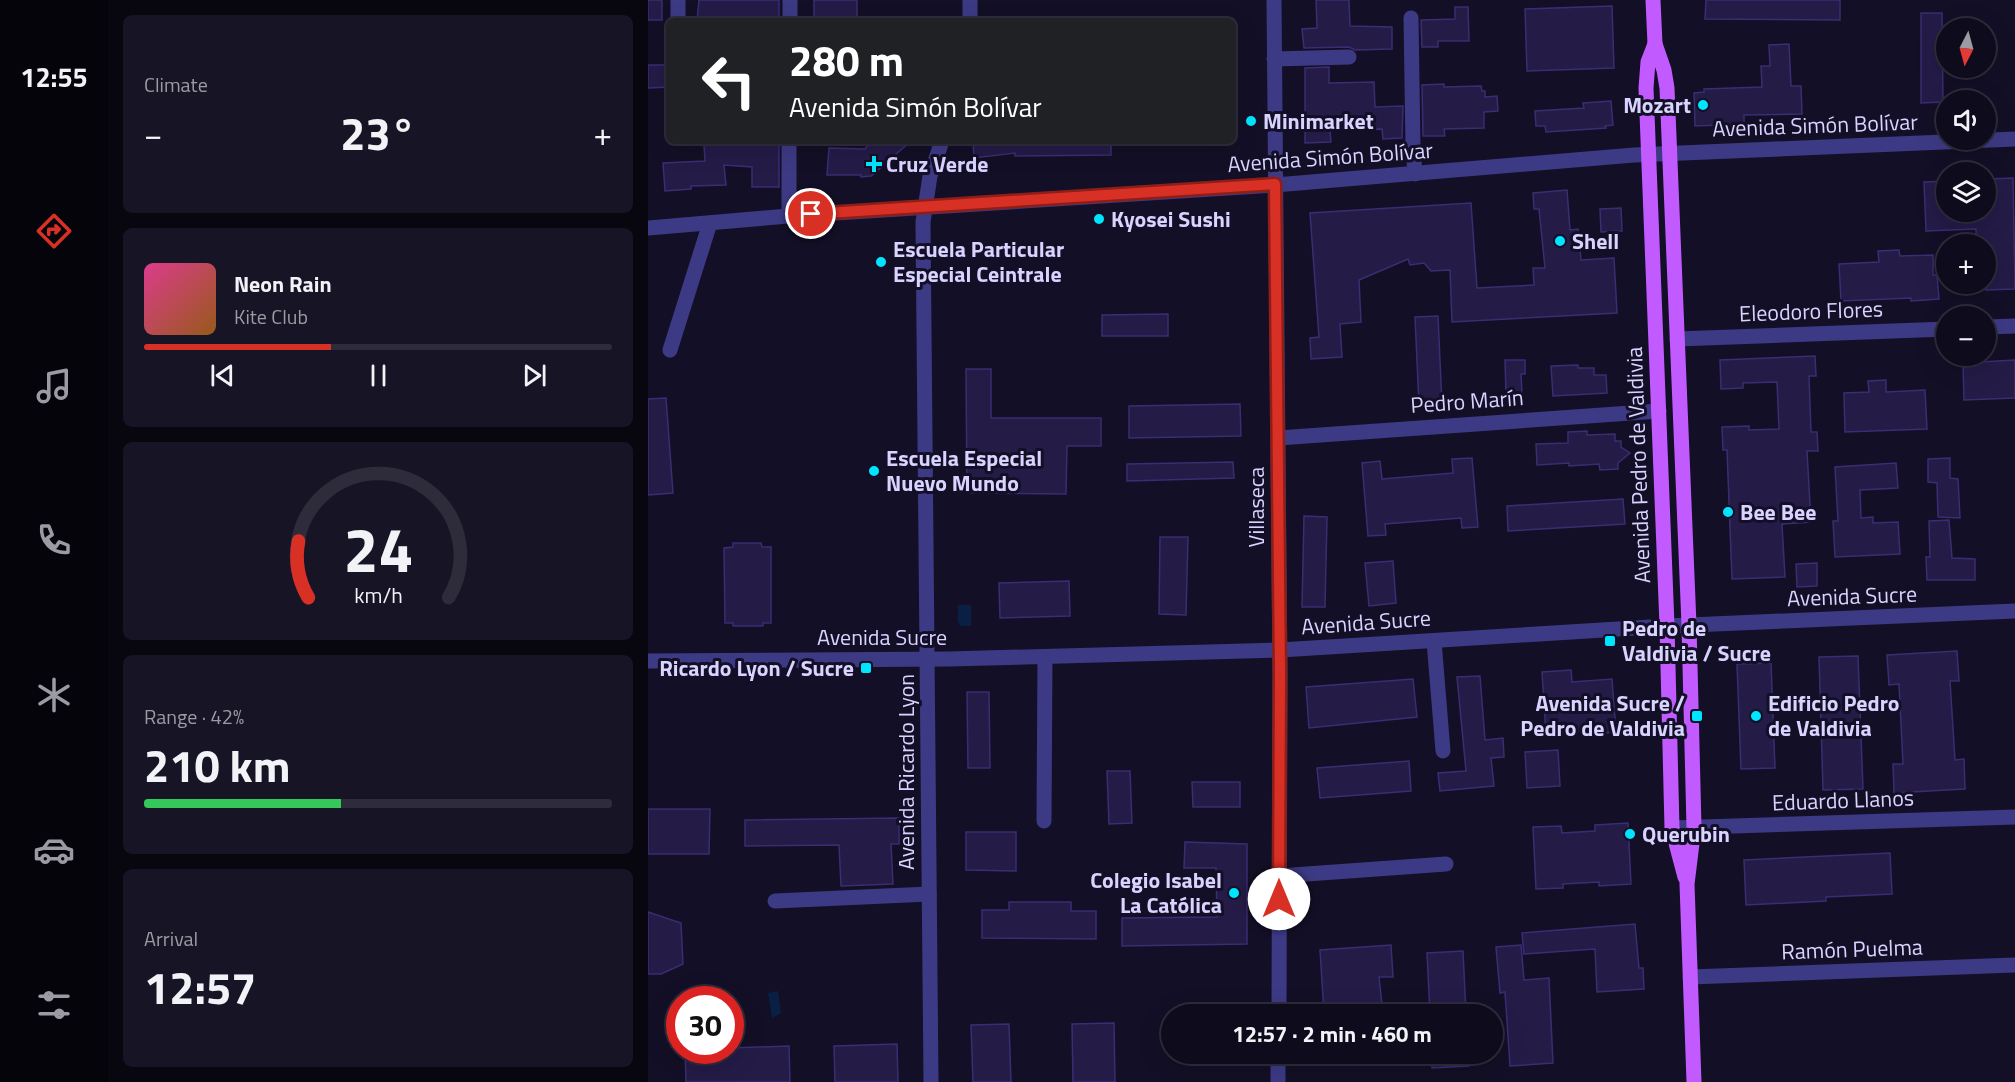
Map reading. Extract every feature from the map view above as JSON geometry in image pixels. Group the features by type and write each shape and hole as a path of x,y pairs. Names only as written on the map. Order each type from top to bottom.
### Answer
{"main road":[{"name":"Avenida Pedro de Valdivia","path":"1653,0 1655,44 1666,79 1689,625 1694,827 1687,884 1694,1082"},
{"name":"Avenida Pedro de Valdivia","path":"1655,44 1646,75 1667,626 1672,828 1687,884"}],"street":[{"path":"678,0 678,18"},
{"path":"790,0 790,18"},
{"path":"970,0 970,18"},
{"name":"Villaseca","path":"1274,0 1280,650 1279,1004"},
{"path":"1412,18 1415,174"},
{"path":"1274,59 1349,57"},
{"name":"Avenida Simón Bolívar","path":"648,228 789,216 1415,174 1648,155 2015,139"},
{"path":"789,144 789,216"},
{"name":"Avenida Ricardo Lyon","path":"931,1082 924,207 930,176 941,144"},
{"path":"670,350 710,223"},
{"path":"1996,327 2015,326"},
{"name":"Eleodoro Flores","path":"1677,339 1936,329"},
{"name":"Pedro Marín","path":"1278,438 1659,411"},
{"name":"Avenida Sucre","path":"648,661 1045,657 1280,650 1667,626 2015,611"},
{"path":"1434,641 1443,751"},
{"path":"1044,821 1045,657"},
{"name":"Eduardo Llanos","path":"1672,828 2015,818"},
{"path":"1279,876 1446,864"},
{"path":"775,901 929,894"},
{"name":"Ramón Puelma","path":"1690,977 2015,965"},
{"path":"1278,1064 1278,1082"}],"water":[{"path":"958,605 971,605 971,626 961,626 958,622"},
{"path":"778,991 781,1013 772,1018 768,993"}],"building":[{"path":"648,0 662,0 662,20 648,20"},
{"path":"699,0 779,0 779,18 697,18"},
{"path":"814,0 857,0 857,18 814,18"},
{"path":"1316,0 1349,0 1350,26 1392,27 1392,49 1304,48 1302,29 1317,28"},
{"path":"1706,0 1840,0 1840,20 1705,19"},
{"path":"1612,6 1614,68 1527,71 1525,9"},
{"path":"1455,7 1468,7 1469,41 1438,41 1438,47 1422,47 1421,20 1455,19"},
{"path":"1921,13 1942,13 1942,18 1936,18 1936,78 1943,78 1943,90 1936,90 1936,102 1921,103"},
{"path":"1789,44 1791,86 1801,86 1802,114 1744,115 1744,124 1695,126 1694,93 1704,92 1704,89 1762,87 1761,66 1770,66 1769,45"},
{"path":"648,65 666,65 666,87 648,88"},
{"path":"1329,67 1329,83 1374,82 1375,107 1403,106 1402,138 1383,139 1382,129 1330,130 1331,142 1305,143 1305,68"},
{"path":"1444,84 1444,87 1481,86 1482,91 1485,91 1485,97 1497,96 1498,111 1484,112 1484,128 1444,129 1445,136 1423,136 1422,85"},
{"path":"1611,101 1613,125 1605,126 1606,128 1546,132 1545,126 1536,126 1535,111 1584,108 1583,103"},
{"path":"779,144 779,187 752,187 752,167 724,165 726,185 691,186 691,189 665,191 663,163 705,161 704,145"},
{"path":"869,144 908,144 871,176 827,175 829,148 865,149"},
{"path":"973,144 1111,144 1111,155 1015,156 1015,153 974,158"},
{"path":"2013,178 2015,289 1996,290 1996,234 1976,234 1976,229 1926,231 1924,182 1936,181 1936,222 1996,222 1996,179"},
{"path":"1567,190 1570,230 1578,229 1581,260 1614,258 1617,313 1452,322 1450,270 1431,271 1424,263 1410,265 1408,259 1359,280 1361,322 1340,324 1342,357 1311,359 1310,338 1319,337 1310,213 1471,203 1477,288 1534,285 1533,268 1545,268 1539,209 1534,209 1533,193"},
{"path":"1621,208 1622,231 1601,232 1600,209"},
{"path":"1899,250 1900,256 1933,255 1933,275 1936,275 1936,294 1939,294 1939,299 1841,301 1839,264 1879,262 1878,251"},
{"path":"1168,314 1168,336 1102,336 1102,315"},
{"path":"1438,316 1442,405 1419,406 1415,317"},
{"path":"1815,356 1816,376 1809,376 1811,432 1817,432 1818,451 1807,451 1811,522 1782,524 1785,577 1732,579 1727,450 1723,450 1722,427 1749,426 1749,430 1779,429 1777,382 1743,383 1743,388 1721,389 1720,360"},
{"path":"1505,360 1525,360 1525,374 1521,374 1522,394 1506,394"},
{"path":"2015,360 2015,398 1964,400 1963,366 1996,366 1996,361"},
{"path":"1578,365 1578,368 1594,368 1594,375 1606,375 1607,393 1553,396 1551,366"},
{"path":"966,369 991,369 991,418 1101,418 1101,446 1067,446 1066,494 967,493"},
{"path":"1886,380 1886,392 1925,390 1927,429 1845,432 1844,393 1869,392 1868,381"},
{"path":"666,398 673,493 648,495 648,399"},
{"path":"1240,404 1241,436 1129,438 1129,406"},
{"path":"1587,431 1587,435 1615,434 1615,441 1621,441 1621,447 1630,453 1618,463 1618,469 1600,470 1599,464 1537,465 1536,444 1568,443 1568,432"},
{"path":"1472,458 1478,527 1462,528 1461,518 1385,524 1386,535 1368,536 1362,463 1380,461 1382,479 1453,473 1452,459"},
{"path":"1950,458 1950,478 1958,479 1960,518 1938,517 1937,483 1928,482 1928,459"},
{"path":"1233,462 1234,478 1127,481 1127,464"},
{"path":"1896,463 1898,488 1860,490 1861,518 1873,517 1873,523 1898,522 1900,554 1835,557 1833,521 1838,521 1835,467"},
{"path":"1623,499 1625,524 1508,531 1507,506"},
{"path":"1304,516 1327,517 1325,607 1302,607"},
{"path":"1949,520 1952,558 1975,559 1975,580 1927,580 1926,557 1930,557 1929,521"},
{"path":"1160,537 1188,537 1186,615 1159,614"},
{"path":"733,543 761,543 762,547 771,547 771,623 763,623 763,626 733,626 733,623 725,623 724,548 733,547"},
{"path":"1393,561 1396,603 1369,606 1365,563"},
{"path":"1817,563 1817,586 1797,587 1796,564"},
{"path":"1069,581 1070,616 1000,618 999,583"},
{"path":"1957,651 1959,681 1950,681 1955,760 1964,759 1965,789 1894,793 1893,764 1903,764 1899,684 1889,685 1887,655"},
{"path":"1858,656 1863,789 1823,790 1819,657"},
{"name":"Edificio Pedro de Valdivia","path":"1771,663 1775,768 1741,769 1737,664"},
{"path":"1571,670 1572,682 1612,679 1616,732 1583,735 1583,731 1546,733 1542,672"},
{"path":"1480,676 1485,740 1503,738 1504,757 1491,758 1494,786 1440,791 1438,773 1466,771 1457,677"},
{"path":"1413,679 1417,717 1309,728 1306,687"},
{"path":"967,692 989,692 990,768 968,768"},
{"path":"1558,750 1560,786 1527,788 1525,752"},
{"path":"1409,761 1411,791 1320,798 1317,768"},
{"path":"1107,771 1130,771 1132,823 1109,824"},
{"path":"1192,782 1240,782 1240,807 1193,807"},
{"path":"648,809 710,809 709,854 648,854"},
{"path":"899,818 899,844 891,844 893,884 841,886 839,845 745,846 745,820"},
{"path":"1628,823 1631,884 1599,886 1599,882 1563,884 1563,888 1536,889 1533,827 1561,826 1562,833 1595,831 1595,825"},
{"path":"966,832 1016,832 1016,871 966,870"},
{"path":"1185,842 1247,844 1247,944 1122,946 1122,918 1217,917 1216,868 1184,868"},
{"path":"1890,853 1892,894 1826,897 1826,901 1746,905 1744,860"},
{"path":"1009,902 1071,902 1071,911 1096,911 1096,939 982,938 982,910 1009,910"},
{"path":"648,912 681,923 683,964 661,974 648,974"},
{"path":"1635,924 1639,968 1643,968 1644,989 1597,992 1595,949 1524,954 1522,933"},
{"path":"1391,945 1393,977 1379,977 1382,1004 1323,1004 1320,950"},
{"path":"1521,945 1524,980 1549,978 1553,1063 1510,1066 1505,992 1500,993 1496,947"},
{"path":"1463,951 1466,1004 1430,1004 1427,953"},
{"path":"1114,1023 1115,1082 1073,1082 1072,1024"},
{"path":"1009,1024 1011,1082 973,1082 971,1025"},
{"path":"897,1044 898,1082 835,1082 834,1046"},
{"path":"789,1046 790,1082 686,1082 685,1064 744,1064 744,1048"},
{"path":"1432,1064 1469,1064 1469,1066 1432,1068"}],"place":[{"name":"Mozart","path":"1703,105"},
{"name":"Minimarket","path":"1251,121"},
{"name":"Cruz Verde","path":"874,164"},
{"name":"Kyosei Sushi","path":"1099,219"},
{"name":"Shell","path":"1560,241"},
{"name":"Escuela Particular Especial Ceintrale","path":"881,262"},
{"name":"Escuela Especial Nuevo Mundo","path":"874,471"},
{"name":"Bee Bee","path":"1728,512"},
{"name":"Pedro de Valdivia / Sucre","path":"1610,641"},
{"name":"Ricardo Lyon / Sucre","path":"866,668"},
{"name":"Avenida Sucre / Pedro de Valdivia","path":"1697,716"},
{"name":"Edificio Pedro de Valdivia","path":"1756,716"},
{"name":"Querubin","path":"1630,834"},
{"name":"Colegio Isabel La Católica","path":"1234,893"}],"route":[{"path":"811,214 1275,184 1280,650 1279,899"}]}
